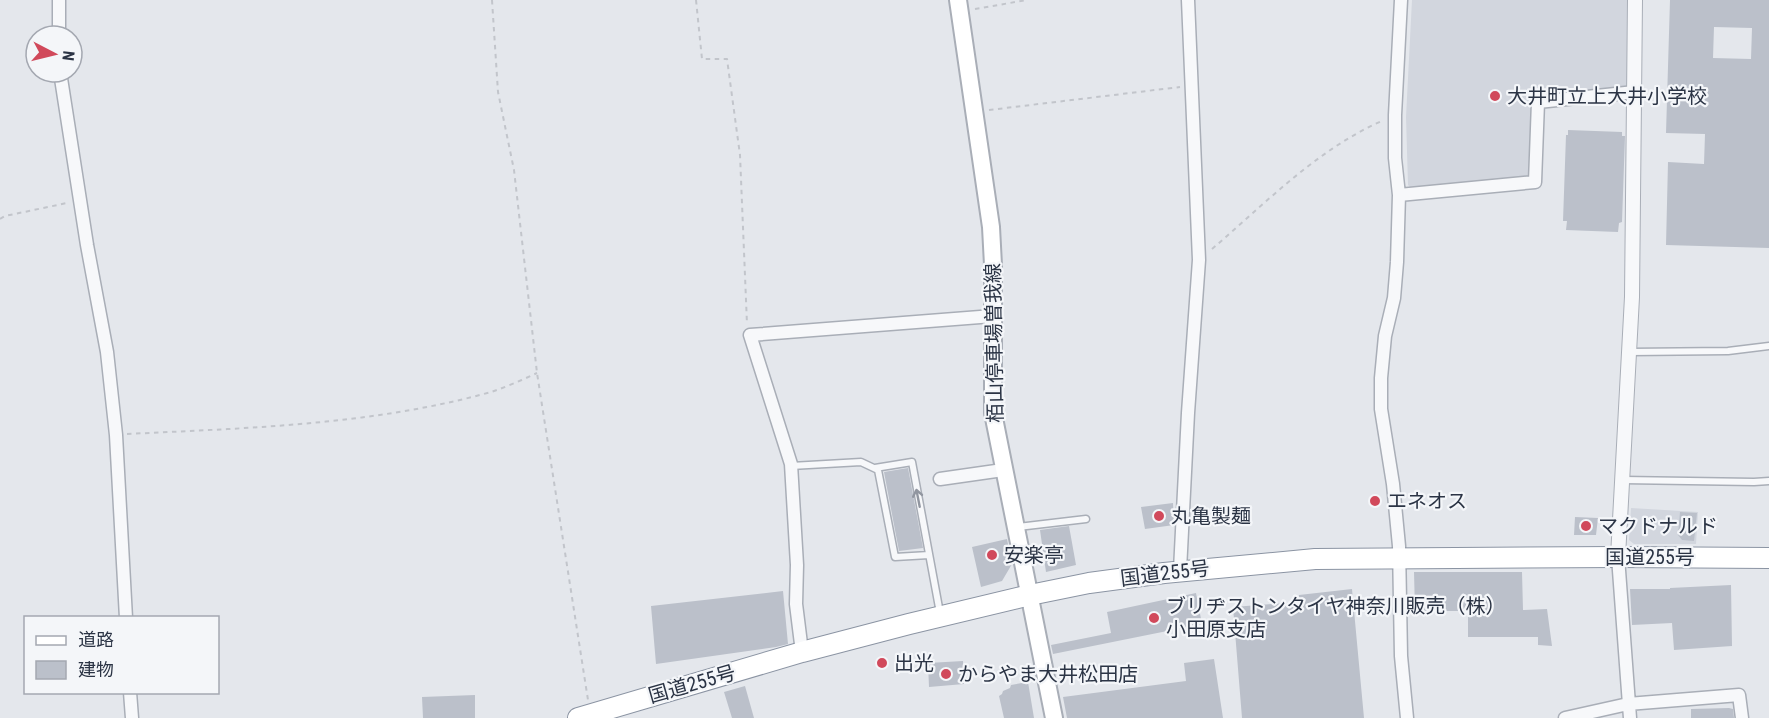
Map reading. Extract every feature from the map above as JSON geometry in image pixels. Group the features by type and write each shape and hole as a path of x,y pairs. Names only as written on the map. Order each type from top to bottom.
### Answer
{"highway":[{"name":"国道255号","path":"586,717 802,652 940,616 1089,583 1180,570 1315,559 1618,556 1769,558"}],"main road":[{"name":"栢山停車場曽我線","path":"959,5 991,227 993,413 1054,718"}],"street":[{"path":"59,0 59,24"},
{"path":"1180,570 1199,260 1188,0"},
{"path":"1401,0 1395,115 1395,158 1399,195 1397,261 1394,298 1385,336 1381,409 1394,492 1400,558 1401,656 1407,718"},
{"path":"1630,718 1618,556 1632,297 1635,0"},
{"path":"62,84 107,352 116,435 126,616"},
{"path":"1399,195 1535,182 1538,102 1635,92"},
{"path":"802,652 796,604 791,466 750,335 993,316"},
{"path":"940,479 1003,470"},
{"path":"130,694 132,718"},
{"path":"1565,718 1628,704 1739,695 1742,718"}],"lane":[{"path":"1629,352 1728,351 1769,346"},
{"path":"791,466 861,462 876,469 912,462 940,616"},
{"path":"876,469 895,557 929,555"},
{"path":"1622,480 1769,481"},
{"path":"1015,528 1086,519"}],"path":[{"path":"492,0 498,92 514,170 537,373 586,717"},
{"path":"696,0 702,59 727,59 740,156 747,327 750,335"},
{"path":"959,5 1027,0"},
{"path":"975,112 1192,86"},
{"path":"1199,260 1305,168 1359,131 1395,115"},
{"path":"0,219 5,216 80,201"},
{"path":"116,435 309,424 492,392 537,373"}],"shaded area":[{"name":"大井町立上大井小学校","path":"1412,0 1629,0 1629,92 1536,99 1532,178 1410,187 1408,185 1406,117"},
{"path":"1631,508 1698,512 1696,544 1634,544 1629,540"}],"building":[{"path":"1670,0 1769,0 1769,248 1666,245 1668,162 1704,164 1705,134 1666,133","holes":["1714,27 1752,28 1751,59 1713,58"]},
{"path":"1568,130 1622,132 1622,136 1625,136 1622,222 1619,223 1618,232 1566,230 1567,221 1563,221"},
{"path":"908,468 923,548 899,551 884,472"},
{"name":"丸亀製麺","path":"1173,503 1174,525 1145,529 1141,507"},
{"path":"1680,512 1697,513 1694,541 1682,540 1678,535"},
{"name":"マクドナルド","path":"1575,517 1598,518 1596,535 1574,535"},
{"path":"1069,526 1076,565 1046,572 1040,530"},
{"name":"安楽亭","path":"1007,539 1012,564 1002,581 981,587 972,547"},
{"path":"1414,572 1522,572 1523,610 1547,609 1552,646 1538,645 1538,637 1468,637 1468,611 1415,611"},
{"path":"1731,585 1732,646 1674,650 1672,623 1632,625 1630,589"},
{"path":"1352,589 1364,718 1242,718 1233,607 1298,602 1299,595"},
{"path":"783,591 788,644 656,664 651,606"},
{"name":"ブリヂストンタイヤ神奈川販売（株） 小田原支店","path":"1196,593 1202,624 1053,654 1051,645 1111,633 1107,612"},
{"path":"1214,659 1223,718 1067,718 1063,697 1186,681 1184,663"},
{"name":"からやま大井松田店","path":"963,661 964,684 929,687 928,663"},
{"path":"1028,682 1034,718 1004,718 999,696 1011,685"},
{"path":"745,686 754,718 732,718 724,692"},
{"path":"475,695 475,718 423,718 422,697"},
{"path":"1691,709 1733,709 1734,718 1691,718"}],"place":[{"name":"大井町立上大井小学校","path":"1495,96"},
{"name":"エネオス","path":"1375,501"},
{"name":"丸亀製麺","path":"1159,516"},
{"name":"マクドナルド","path":"1586,526"},
{"name":"安楽亭","path":"992,555"},
{"name":"ブリヂストンタイヤ神奈川販売（株） 小田原支店","path":"1154,618"},
{"name":"出光","path":"882,663"},
{"name":"からやま大井松田店","path":"946,674"}]}
